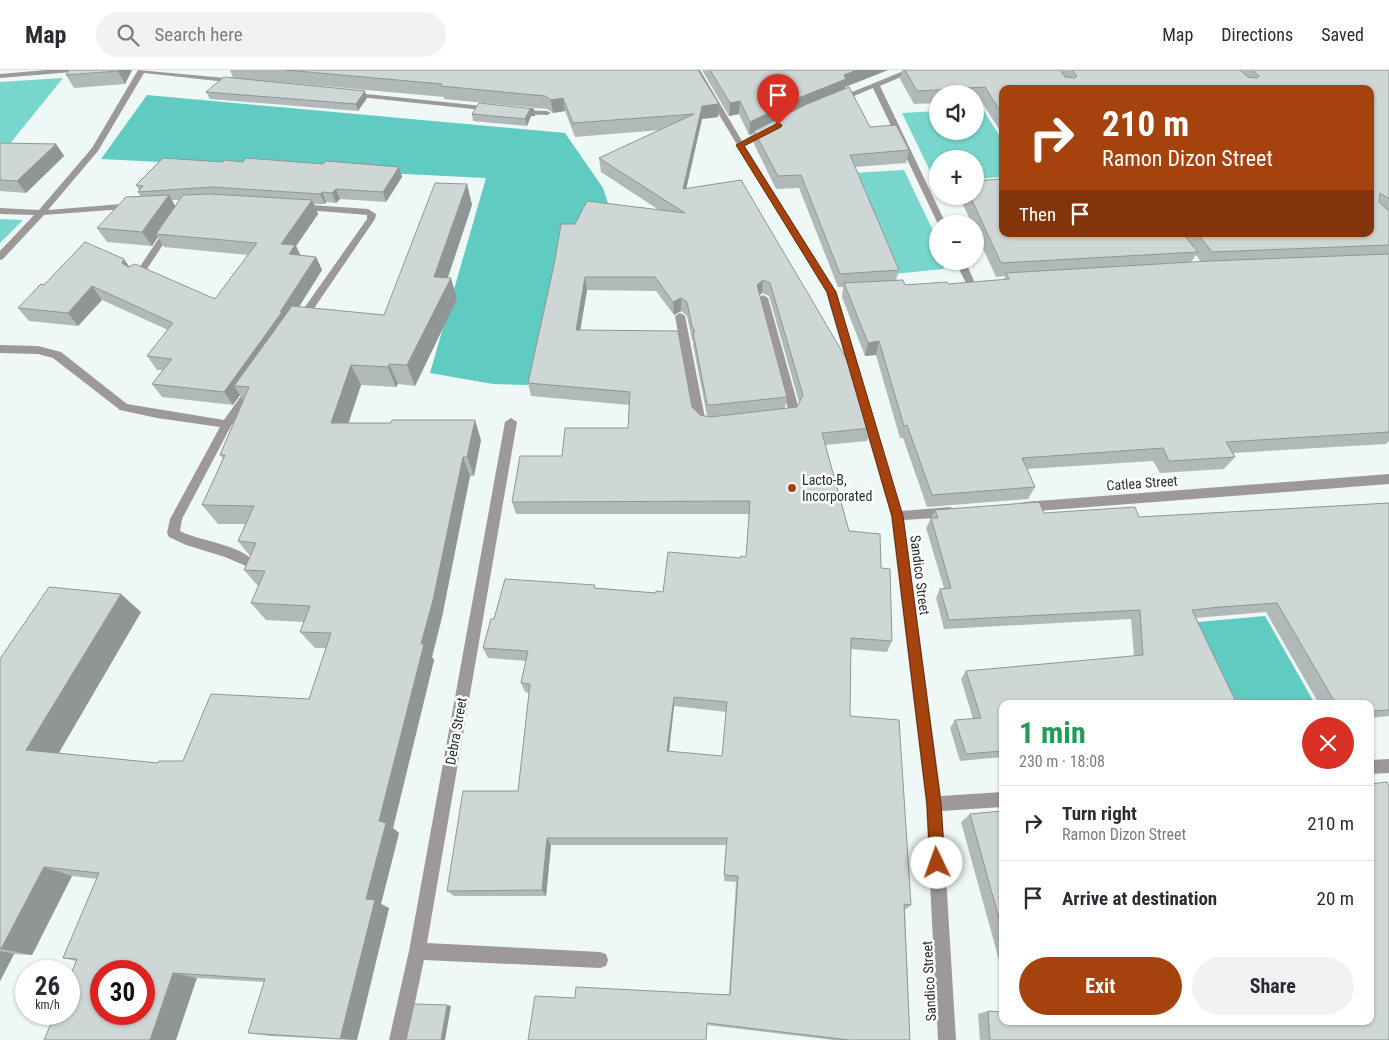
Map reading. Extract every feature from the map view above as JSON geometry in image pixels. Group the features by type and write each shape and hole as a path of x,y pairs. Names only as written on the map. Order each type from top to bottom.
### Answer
{"street":[{"path":"0,76 72,70"},
{"name":"Sandico Street","path":"696,70 740,145 836,291 897,516 934,804 947,1040"},
{"path":"832,102 913,70"},
{"path":"0,256 41,213 95,149 142,71 240,82"},
{"path":"875,84 938,215"},
{"path":"338,92 547,113"},
{"path":"740,145 771,128"},
{"path":"0,211 41,213 144,206"},
{"path":"283,206 368,212 372,214 371,219 294,330"},
{"path":"138,276 176,220"},
{"path":"964,270 970,283"},
{"path":"762,298 794,409 789,416 770,418"},
{"path":"680,316 700,420 704,423 720,423"},
{"path":"0,349 38,350 56,355 124,407 157,414 227,424"},
{"path":"246,561 234,553 211,549 182,539 173,532 176,519 227,424 260,377"},
{"name":"Debra Street","path":"398,1040 417,951 511,422"},
{"name":"Catlea Street","path":"1015,507 1389,479"},
{"path":"897,516 966,511"},
{"path":"1374,767 1389,766"},
{"path":"934,804 999,799"},
{"path":"417,951 600,960"}],"shaded area":[{"path":"63,78 0,156 0,82"},
{"path":"147,95 565,133 603,188 618,234 563,236 528,385 493,384 430,373 486,178 101,159"},
{"path":"929,111 929,140 984,140 984,111 999,135 999,177 984,178 984,150 929,150 929,169 902,113"},
{"path":"904,170 929,222 929,270 933,270 894,274 852,173"},
{"path":"0,219 23,220 0,243"},
{"path":"1265,616 1313,700 1226,700 1187,623"}],"building":[{"path":"69,70 118,70 118,71 66,75"},
{"path":"286,70 698,70 719,104 702,106 683,189 741,180 853,370 871,428 822,433 849,531 880,534 881,568 890,569 892,641 851,638 850,716 899,720 911,905 904,904 910,1040 849,1040 707,1023 706,1040 528,1040 535,996 575,998 576,987 730,995 738,876 724,875 727,838 547,838 542,890 447,891 463,791 518,791 530,684 521,683 528,651 483,648 491,619 494,619 505,579 595,585 594,588 663,592 668,552 746,557 750,501 512,502 520,456 562,456 565,428 628,428 630,392 528,383 561,224 575,224 587,201 685,213 599,158 694,114 573,123 563,98 551,100 545,96 441,86 442,84","holes":["585,277 655,277 673,302 681,298 687,302 695,332 693,332 707,404 711,405 787,397 757,285 763,280 770,283 803,395 797,407 710,417 700,415 692,407 678,331 576,330","674,697 727,702 722,756 667,751"]},
{"path":"710,70 857,70 844,75 846,79 801,97 750,122 740,101 730,103"},
{"path":"905,70 1060,70 1065,77 1075,78 1077,76 1072,70 1240,70 1248,77 1257,78 1259,76 1253,70 1389,70 1389,199 1380,193 1379,202 1389,211 1389,245 1212,252 1200,237 1374,237 1374,85 999,85 999,109 984,85 929,85 929,90 917,91"},
{"path":"224,77 365,91 356,104 206,92"},
{"path":"849,87 870,127 896,125 909,150 850,155 899,270 840,274 801,175 778,176 754,131 807,104"},
{"path":"479,103 534,109 530,109 525,119 472,114"},
{"path":"1,143 56,144 17,181 0,180"},
{"path":"163,158 243,162 246,158 323,164 326,161 399,167 383,192 336,189 332,193 322,192 320,194 212,187 138,192 143,186 136,185"},
{"path":"999,179 999,237 1186,237 1198,252 1001,263 984,226 984,215 979,215 974,205 984,205 984,180"},
{"path":"435,183 467,184 434,277 451,278 407,365 389,364 388,367 351,365 331,423 391,423 392,420 475,420 467,457 463,457 433,600 421,644 424,644 379,821 386,823 366,899 375,900 340,1039 248,1033 265,979 173,973 150,1040 44,1040 50,1025 80,1025 80,960 63,958 99,873 44,867 0,949 0,659 49,587 121,594 26,750 158,763 159,761 183,761 211,694 309,699 331,633 300,632 310,606 251,603 265,571 244,570 256,543 238,541 254,506 202,505 225,455 220,455 249,387 234,386 292,306 384,315"},
{"path":"210,194 312,200 281,244 295,245 289,254 316,257 280,312 282,312 224,392 152,384 172,359 147,356 173,323 92,286 68,313 18,308 41,284 44,285 85,242 124,259 122,263 128,267 135,264 215,299 257,243 156,234 183,195"},
{"path":"169,195 142,232 97,228 126,197"},
{"path":"1389,254 1389,432 1226,442 1235,457 1169,461 1163,448 1022,458 1035,487 932,495 907,425 904,426 879,341 868,343 844,283 903,280 905,285 947,282 948,284 1009,279 1006,273 1209,261"},
{"path":"1039,502 1044,513 1135,507 1139,517 1389,503 1389,710 1374,711 1374,700 1334,700 1277,603 1192,610 1235,700 999,700 999,751 966,754 955,720 981,718 966,671 1143,655 1140,610 949,620 940,589 951,588 931,518 938,518 935,510"},
{"path":"1387,782 1389,786 1389,1040 990,1040 988,1011 999,1012 999,1025 1374,1025 1374,784"},
{"path":"999,811 999,918 970,814"},
{"path":"414,1004 447,1005 441,1040 406,1040"}],"place":[{"name":"Lacto-B, Incorporated","path":"792,488"}],"route":[{"path":"778,125 740,145 831,292 897,516 934,804 937,863"}]}
